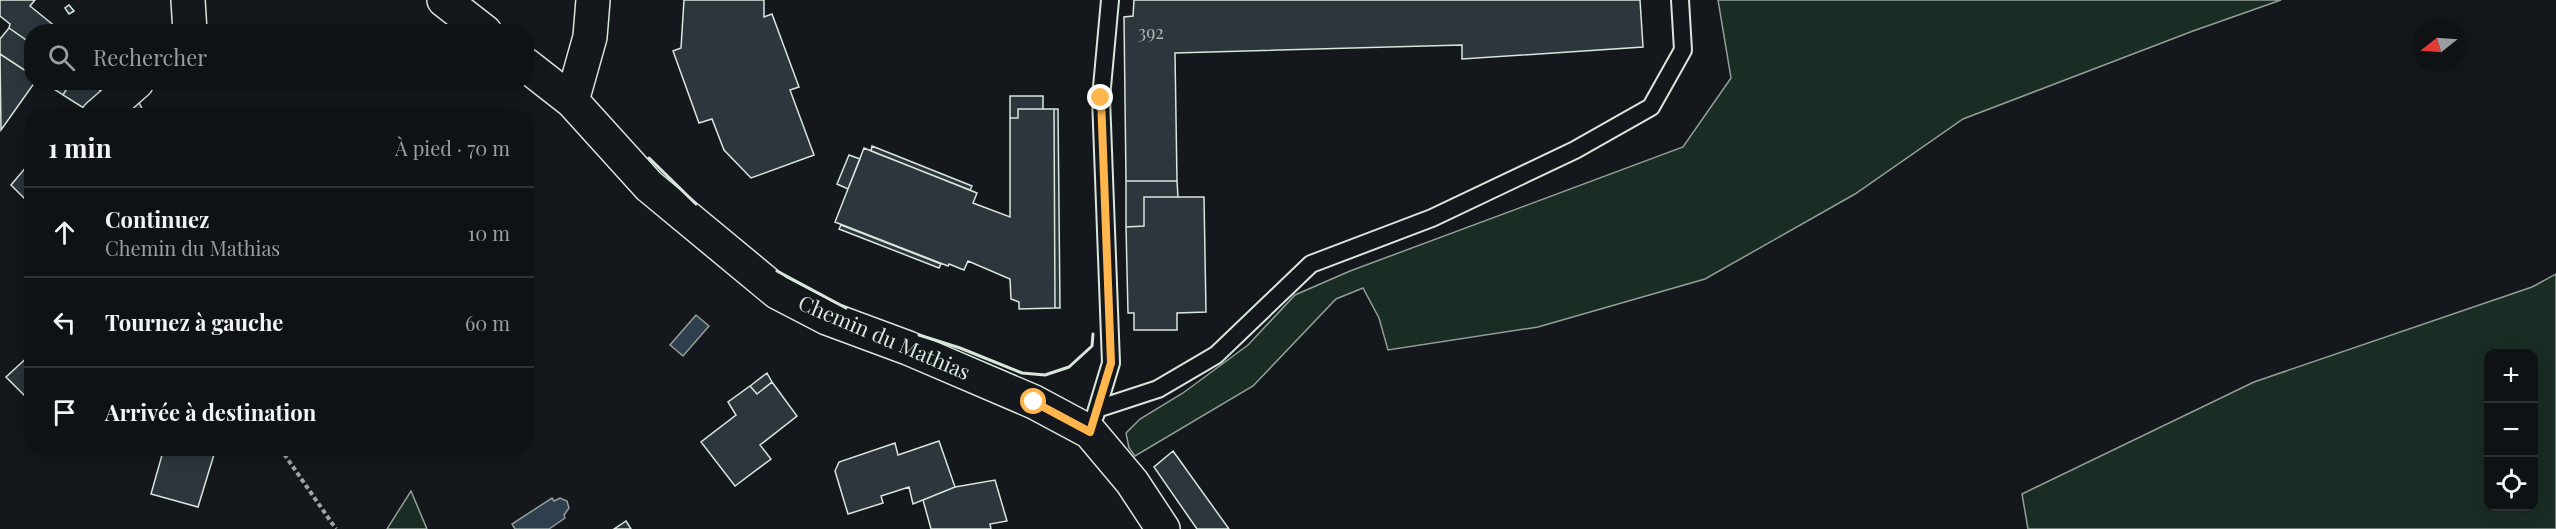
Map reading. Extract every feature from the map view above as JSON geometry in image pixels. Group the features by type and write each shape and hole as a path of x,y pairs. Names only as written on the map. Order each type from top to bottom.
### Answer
{"street":[{"path":"188,0 190,24"},
{"path":"444,0 475,24"},
{"path":"572,101 590,37 593,0"},
{"name":"Chemin du Mathias","path":"534,71 572,101 649,186 777,292 827,318 908,348 1034,402 1093,420 1162,529"},
{"path":"107,108 128,90"}],"lane":[{"path":"1093,420 1111,363 1101,98 1110,0"},
{"path":"1093,420 1158,389 1215,355 1311,264 1432,218 1575,150 1651,107 1683,50 1680,0"}],"path":[{"path":"286,456 336,529"}],"green space":[{"path":"1718,0 2281,0 2193,31 1963,119 1855,194 1705,279 1538,327 1388,350 1379,318 1363,288 1336,299 1253,386 1135,456 1129,448 1126,433 1140,419 1183,393 1248,345 1295,295 1350,271 1683,147 1731,78"},
{"path":"2556,274 2556,529 2028,529 2022,494 2254,382 2532,287"},
{"path":"411,491 427,529 387,529"}],"water":[{"path":"696,315 709,326 683,356 670,345"},
{"path":"552,498 554,501 560,498 567,501 569,508 564,515 565,518 549,529 515,529 512,524"}],"building":[{"path":"0,0 35,0 30,6 52,24 24,24 24,38 9,28 10,24 0,16"},
{"path":"684,0 764,0 764,17 772,14 799,87 790,90 814,155 751,178 724,150 712,119 699,123 673,51 681,48"},
{"path":"1134,0 1640,0 1643,47 1462,59 1462,45 1175,53 1177,181 1126,181 1124,17 1133,16"},
{"path":"69,5 74,11 69,14 65,8"},
{"path":"9,28 24,38 24,70 0,54 0,39"},
{"path":"0,54 24,70 24,90 29,90 1,130"},
{"path":"55,90 66,90 63,95"},
{"path":"66,90 99,90 102,92 92,108 84,108 63,95"},
{"path":"135,95 142,108 120,108"},
{"path":"1010,96 1043,96 1043,109 1018,109 1018,118 1010,118"},
{"path":"1018,109 1054,109 1055,308 1019,309 1019,302 1011,299 1010,279 968,261 964,270 949,264 948,266 835,222 864,148 977,193 973,203 1010,217 1010,118 1018,118"},
{"path":"1054,109 1058,109 1060,308 1055,308"},
{"path":"872,146 972,186 970,190 871,151"},
{"path":"849,155 860,159 848,189 837,184"},
{"path":"24,170 24,198 11,185"},
{"path":"1126,181 1177,181 1178,197 1144,197 1144,226 1126,227"},
{"path":"1144,197 1204,197 1206,312 1177,313 1177,330 1134,330 1134,313 1128,313 1126,227 1144,226"},
{"path":"841,225 941,264 939,268 839,229"},
{"path":"24,360 24,395 6,377"},
{"path":"767,373 772,382 757,394 750,386"},
{"path":"772,382 797,416 760,445 771,459 735,486 701,442 736,415 728,402 750,386 757,394"},
{"path":"939,441 955,487 913,504 909,487 881,496 883,503 848,514 835,471 839,462 895,443 898,455"},
{"path":"1173,451 1229,529 1197,529 1154,467"},
{"path":"162,456 214,456 198,507 151,494"},
{"path":"995,480 1007,521 990,524 991,529 931,529 923,500 955,487"},
{"path":"626,521 631,529 614,529"}],"wall":[{"path":"649,158 696,204"},
{"path":"777,271 846,308"},
{"path":"919,335 960,348 1022,373 1045,375 1069,367 1092,346 1093,334"}],"route":[{"path":"1034,402 1090,432 1111,363 1101,98"}]}
